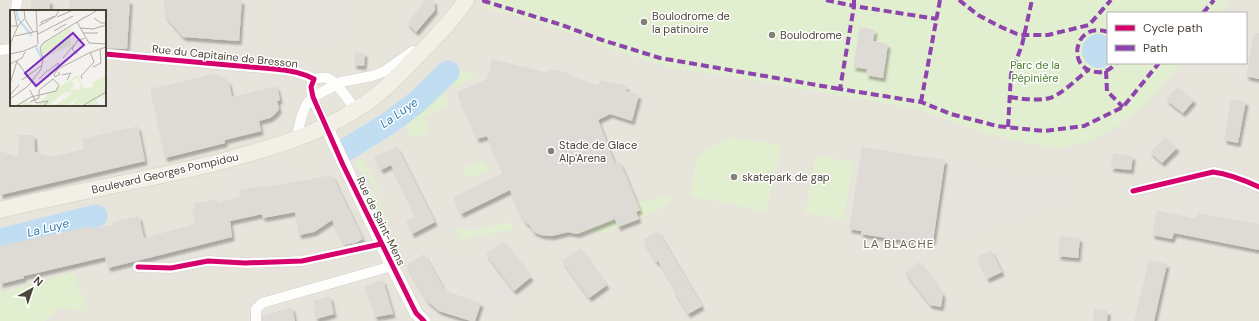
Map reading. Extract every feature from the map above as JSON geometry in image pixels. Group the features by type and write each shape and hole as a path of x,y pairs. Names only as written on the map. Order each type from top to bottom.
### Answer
{"main road":[{"name":"Boulevard Georges Pompidou","path":"0,210 192,169 296,139 326,126 356,110 386,88 444,28 466,0"}],"street":[{"path":"16,10 17,0"},
{"path":"296,139 306,105 313,97 335,84 372,76 391,68 444,28"},
{"path":"0,50 10,49"},
{"name":"Rue du Capitaine de Bresson","path":"107,54 280,69 299,73 314,79 320,77 327,78 335,84"},
{"path":"314,79 311,87 313,97 326,126"},
{"path":"335,84 356,110"},
{"name":"Rue de Saint-Mens","path":"326,126 381,244 411,303 423,321"},
{"path":"1133,191 1213,172 1236,176 1259,187"},
{"path":"138,268 171,268 208,261 245,263 302,261 381,244"},
{"path":"256,321 256,309 262,303 392,266"}],"shaded area":[{"path":"0,0 1259,0 1259,321 0,321"},
{"path":"275,0 345,0 335,43 274,40"},
{"path":"114,68 122,69 130,100 144,97 150,122 97,134 98,106 106,106 106,78 113,77"},
{"path":"285,162 292,182 262,188 229,192 225,177"},
{"path":"959,167 1015,177 1054,177 1066,199 961,235 949,229"},
{"path":"1198,179 1230,180 1259,193 1259,224 1189,211"},
{"path":"443,255 494,268 515,292 514,302 501,308 497,318 483,314 489,300 452,287 435,257"}],"green space":[{"name":"Parc de la Pépinière","path":"490,0 1229,0 1220,12 1107,12 1107,64 1181,64 1146,104 1123,122 1094,140 1058,149 987,134 918,109 722,75 674,69 616,51 561,30 514,15 485,8"},
{"path":"461,71 478,75 455,88 451,81"},
{"path":"443,89 449,104 424,118 431,133 411,138 404,123"},
{"name":"skatepark de gap","path":"728,137 782,145 766,212 690,196 697,157"},
{"path":"816,155 854,162 843,220 805,213"},
{"path":"363,158 379,191 377,192 367,177 354,163"},
{"path":"481,161 485,163 489,170 468,178 461,169"},
{"path":"360,176 378,199 389,222 384,223"},
{"path":"665,195 672,195 672,198 660,210 639,218 636,211 636,203"},
{"path":"615,219 618,227 606,232 577,234"},
{"path":"510,222 513,227 512,231 506,230 462,240 456,232 456,228 469,231"},
{"path":"73,272 89,311 58,309 45,321 0,321 0,292 2,293"}],"water":[{"path":"1095,34 1101,34 1107,37 1107,64 1109,64 1096,68 1085,60 1082,53 1082,46 1087,39"}],"building":[{"path":"31,0 50,0 50,10 31,10"},
{"path":"70,0 130,0 127,49 106,48 106,10 69,10"},
{"path":"164,0 242,0 239,41 183,37 165,16"},
{"path":"426,0 434,0 435,10 416,32 407,23"},
{"path":"860,27 875,30 873,41 888,44 883,78 866,75 867,69 853,67"},
{"path":"1254,33 1259,33 1259,79 1246,76"},
{"path":"355,52 365,53 364,66 354,65"},
{"name":"Stade de Glace Alp'Arena","path":"492,59 545,72 551,70 560,71 570,74 575,78 599,85 599,80 627,86 626,91 639,95 632,121 610,114 598,120 615,164 620,162 640,210 636,212 639,219 618,227 615,219 577,234 568,232 552,236 541,235 534,232 525,222 510,190 461,214 453,197 503,173 487,136 477,139 457,92 487,79"},
{"path":"214,74 220,75 226,79 229,83 232,97 277,86 280,100 277,101 279,109 270,118 259,121 261,131 225,140 225,143 165,158 150,89"},
{"path":"1177,87 1194,100 1183,113 1166,100"},
{"path":"1231,99 1246,101 1238,143 1224,140"},
{"path":"138,126 145,161 0,195 0,151 18,157 19,135 34,135 35,152 51,157 84,149 82,139"},
{"path":"1165,137 1177,148 1162,163 1150,152"},
{"path":"397,147 435,222 412,234 406,221 416,216 391,165 381,170 374,157"},
{"path":"862,147 945,160 933,241 920,239 919,243 861,234 861,231 849,229"},
{"path":"1113,153 1133,156 1131,170 1111,168"},
{"path":"332,175 363,239 355,243 344,245 332,220 314,232 299,235 295,212 263,218 262,214 230,221 232,237 108,268 105,257 24,276 24,278 0,284 0,246 91,226 92,229 113,225 112,222 139,216 144,238 195,224 192,209 196,209 194,204 217,199 218,203 241,196 240,190 261,186 262,188"},
{"path":"1157,210 1196,219 1198,213 1259,224 1259,250 1174,233 1172,239 1152,235"},
{"path":"658,231 702,306 688,314 673,290 675,289 658,261 656,262 643,240"},
{"path":"1060,236 1080,238 1078,258 1058,256"},
{"path":"503,241 531,277 514,291 486,254"},
{"path":"580,248 607,285 589,298 562,261"},
{"path":"991,250 1002,272 987,279 977,257"},
{"path":"424,254 446,291 481,303 475,321 439,311 427,301 406,265"},
{"path":"1149,260 1167,264 1154,321 1134,321"},
{"path":"919,262 943,294 941,307 930,305 905,273"},
{"path":"383,280 393,314 375,317 365,286"},
{"path":"330,296 334,314 316,319 313,309 316,308 313,301"},
{"path":"292,307 295,321 262,321 262,316"},
{"path":"1094,309 1108,311 1107,321 1093,321"}],"waterway":[{"name":"La Luye","path":"347,149 389,123 417,102 448,72"},
{"name":"La Luye","path":"0,240 96,216"}],"marked path":[{"path":"485,0 484,1 660,58 840,89"},
{"path":"826,0 854,6 840,89 921,102 951,114 997,126 1044,131 1084,126 1123,107 1158,64"},
{"path":"854,0 854,6 937,19"},
{"path":"921,102 940,0"},
{"path":"959,0 978,15 1017,34 1024,35 1048,35 1089,25 1111,0"},
{"path":"1008,127 1011,74 1022,45 1032,0"},
{"path":"1204,12 1214,0"},
{"path":"1107,32 1096,30 1087,33 1081,39 1077,55 1080,63 1087,69 1097,72 1108,70 1115,64"},
{"path":"1010,97 1035,100 1050,98 1065,89 1088,70"},
{"path":"1106,71 1107,91 1123,107"}],"cycle path":[{"path":"106,54 284,70 299,73 314,79 311,87 313,97 343,165 416,313 424,321"},
{"path":"1133,191 1213,172 1225,174 1259,187"},
{"path":"138,267 171,268 208,261 245,263 302,261 381,244"}],"place":[{"name":"Boulodrome de la patinoire","path":"644,22"},
{"name":"Boulodrome","path":"772,35"},
{"name":"Stade de Glace Alp'Arena","path":"551,151"},
{"name":"skatepark de gap","path":"734,177"}],"district":[{"name":"LA BLACHE","path":"899,244"}]}
